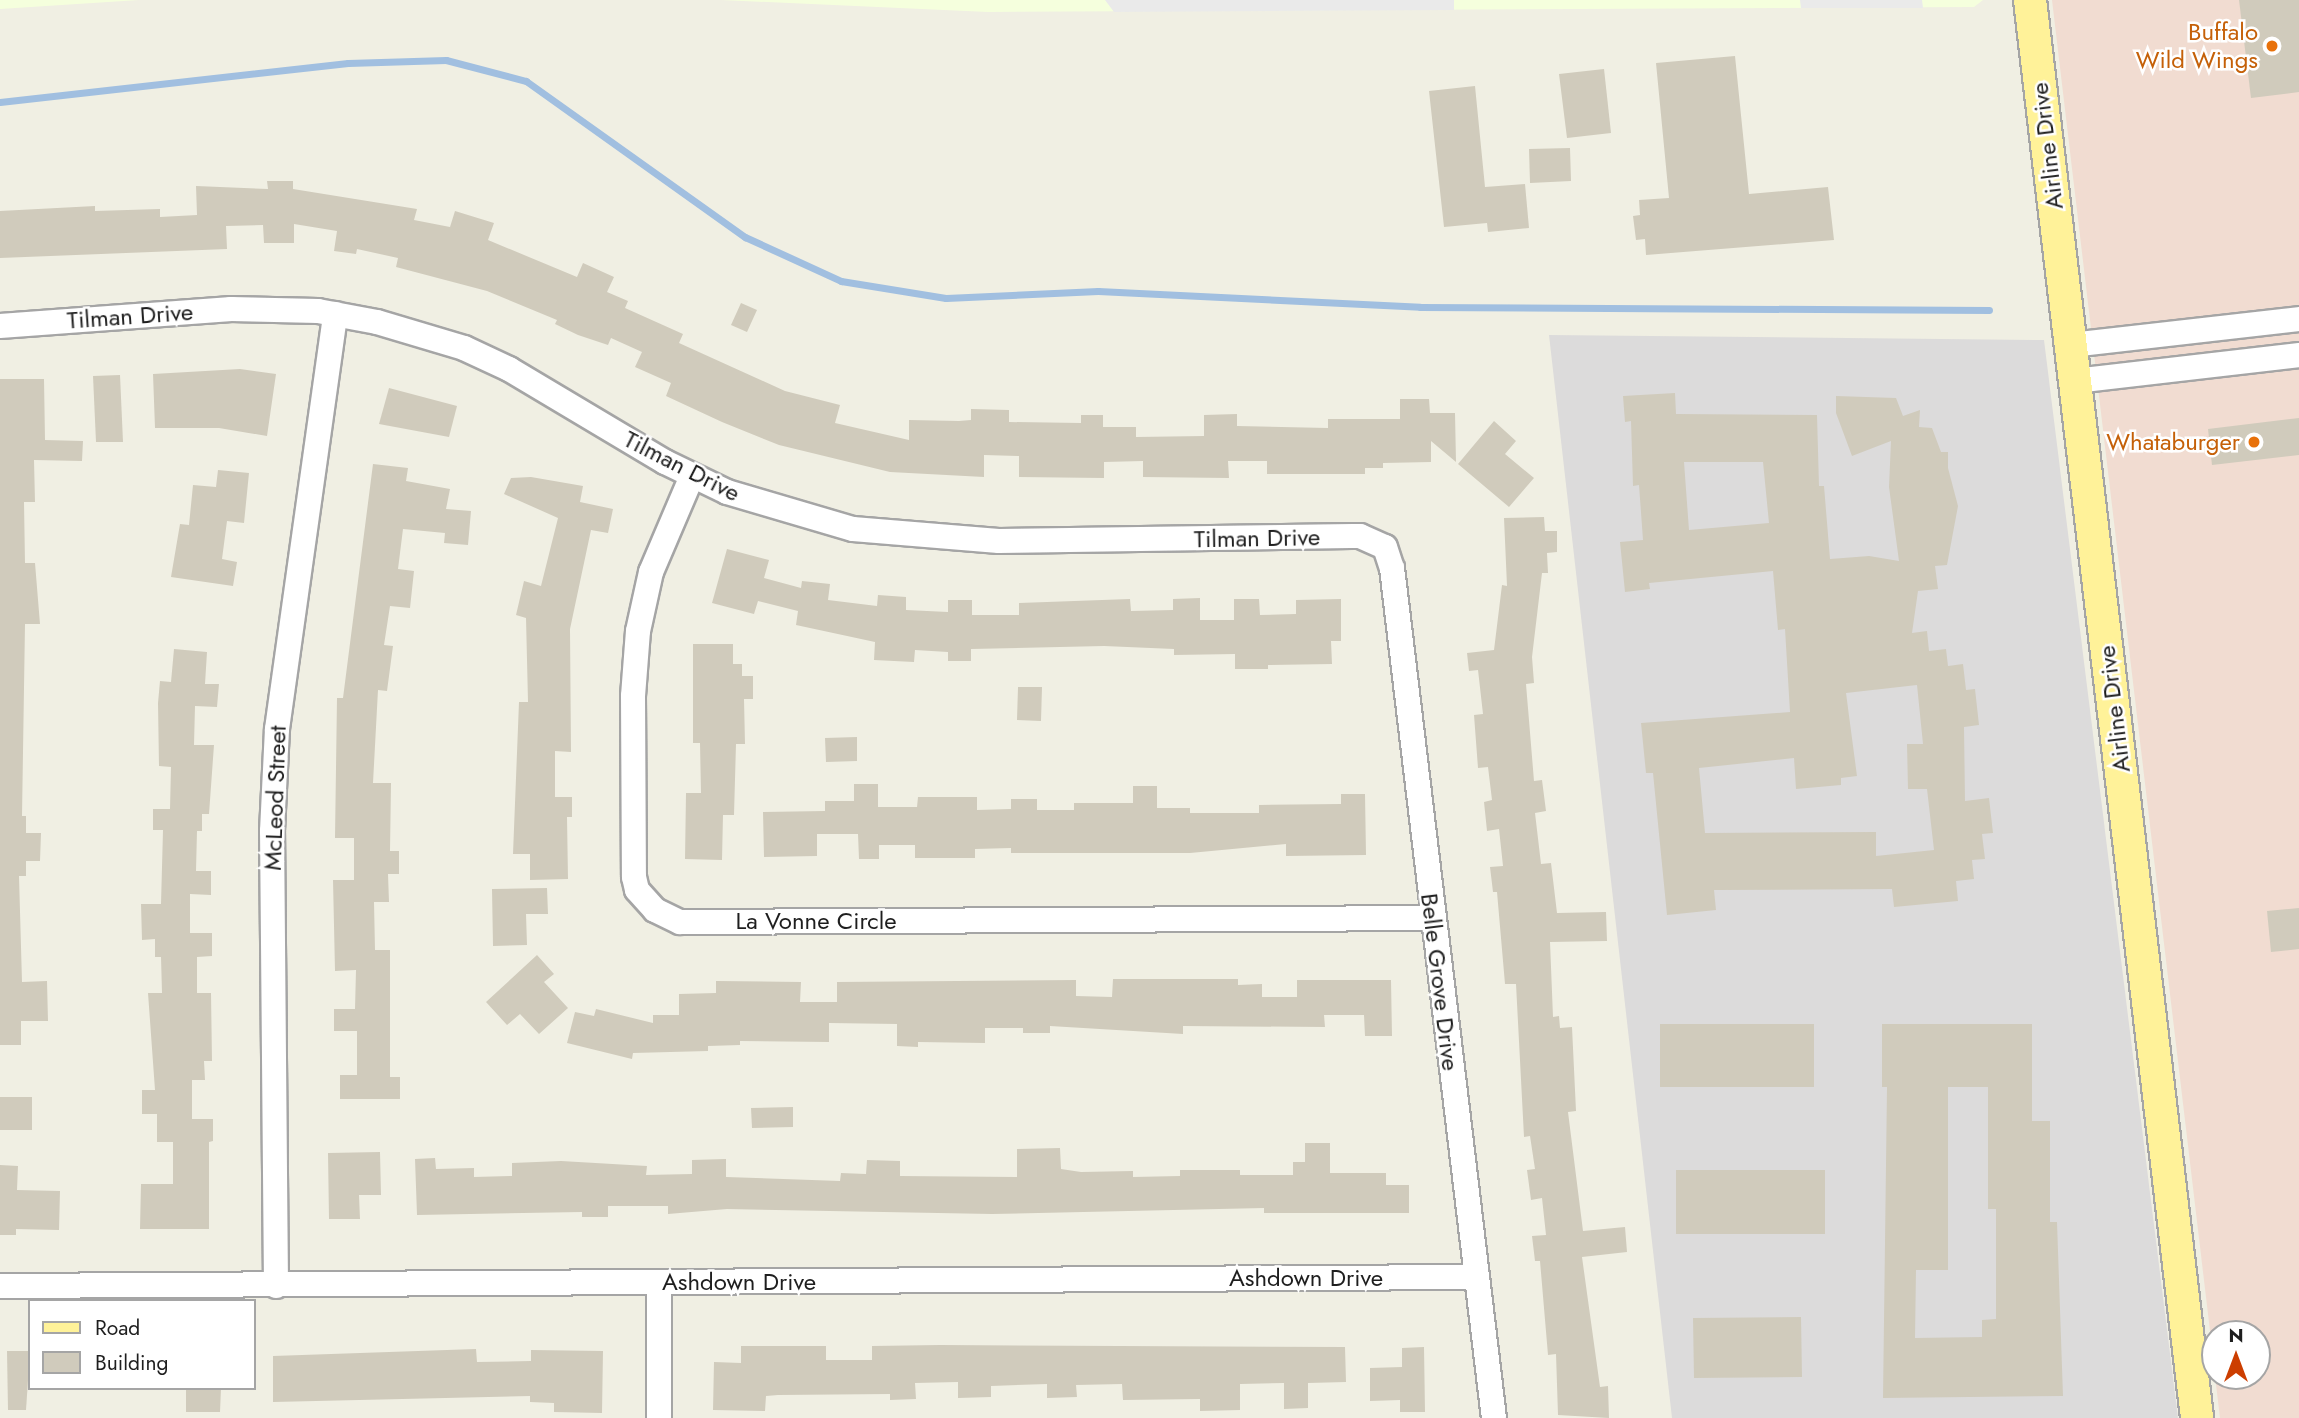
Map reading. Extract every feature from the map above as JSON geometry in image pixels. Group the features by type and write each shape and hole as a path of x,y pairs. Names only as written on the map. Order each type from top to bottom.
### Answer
{"main road":[{"name":"Airline Drive","path":"2030,0 2197,1418"}],"street":[{"name":"Tilman Drive","path":"0,326 231,309 335,314 464,348 554,394 692,475 773,509 899,536 999,541 1360,536 1385,547"},
{"name":"McLeod Street","path":"276,1286 275,756 284,659 335,314"},
{"path":"2071,345 2299,319"},
{"path":"2075,381 2299,355"},
{"name":"La Vonne Circle","path":"692,475 651,572 638,631 633,696 634,877 637,890 655,911 680,922 1432,918"},
{"name":"Belle Grove Drive","path":"1385,547 1392,568 1494,1418"},
{"name":"Ashdown Drive","path":"0,1286 1477,1277"},
{"path":"659,1282 659,1418"}],"shaded area":[{"path":"0,0 139,0 0,9"},
{"path":"721,0 1983,0 1974,7 988,12"},
{"path":"1105,0 1454,0 1454,10 1114,12"},
{"path":"1800,0 1922,0 1923,8 1801,8"},
{"path":"2052,0 2299,0 2299,1418 2220,1418 2217,1390 2271,1390 2271,1320 2209,1320"},
{"path":"1549,335 2044,340 2178,1418 1672,1418"}],"building":[{"name":"Buffalo Wild Wings","path":"2239,0 2299,0 2299,92 2251,98"},
{"path":"1735,56 1749,194 1828,187 1834,240 1646,255 1645,239 1636,240 1633,216 1640,215 1639,200 1669,198 1656,63"},
{"path":"1604,69 1611,133 1567,138 1559,74"},
{"path":"1475,86 1485,187 1525,184 1529,228 1488,232 1487,223 1444,227 1429,91"},
{"path":"1570,148 1571,181 1530,183 1529,149"},
{"path":"267,181 293,181 293,189 417,209 414,220 450,227 455,211 494,223 488,240 577,277 583,263 614,277 607,292 628,301 625,308 683,334 679,343 785,391 840,405 835,423 909,440 909,420 971,420 971,409 1009,410 1009,422 1081,423 1081,415 1103,415 1103,427 1136,427 1136,437 1204,436 1204,415 1237,414 1237,426 1328,428 1328,419 1400,419 1400,399 1429,399 1430,413 1455,413 1456,462 1431,441 1431,462 1383,463 1383,468 1365,468 1365,474 1267,474 1267,461 1228,461 1229,478 1143,477 1143,461 1104,462 1104,478 1019,477 1019,456 984,455 984,477 890,472 779,445 722,422 666,396 671,383 635,367 642,352 611,338 608,345 578,335 555,324 557,320 487,291 396,267 398,258 357,249 356,254 334,251 337,231 294,224 294,243 264,243 263,225 226,226 227,249 0,258 0,211 95,206 95,211 160,209 160,217 197,215 196,186 268,189"},
{"path":"741,303 757,310 747,332 731,325"},
{"path":"240,369 276,374 267,436 219,428 155,428 153,374"},
{"path":"120,375 123,442 96,442 93,376"},
{"path":"0,379 44,379 45,440 83,441 82,461 34,460 35,502 24,502 25,563 35,563 40,624 25,624 22,816 26,816 26,833 41,833 40,861 26,861 26,876 19,876 22,982 47,981 48,1021 21,1021 21,1045 0,1045"},
{"path":"389,388 457,406 449,437 379,424"},
{"path":"1675,393 1676,414 1817,415 1819,486 1824,486 1830,559 1869,556 1899,561 1889,487 1891,441 1852,456 1836,413 1836,396 1896,398 1903,416 1920,410 1919,427 1932,428 1941,452 1948,452 1948,468 1958,506 1947,565 1935,566 1938,589 1918,591 1912,633 1927,631 1929,651 1946,649 1948,666 1963,664 1966,690 1975,689 1979,725 1964,727 1965,801 1989,798 1993,833 1982,834 1985,859 1972,860 1974,879 1956,881 1958,901 1894,907 1892,889 1714,890 1716,910 1667,915 1653,773 1646,773 1641,723 1790,712 1785,629 1778,630 1773,571 1649,583 1650,589 1625,592 1620,542 1643,540 1639,485 1633,486 1631,421 1625,422 1623,396","holes":["1684,462 1763,462 1769,523 1689,530","1917,685 1923,744 1907,744 1908,789 1927,789 1934,850 1876,856 1876,832 1705,833 1699,768 1794,758 1796,789 1841,785 1841,778 1857,776 1846,693"]},
{"name":"Whataburger","path":"2299,418 2299,455 2212,465 2208,429"},
{"path":"1494,421 1516,441 1505,454 1534,478 1509,507 1458,464"},
{"path":"373,464 408,468 406,481 450,489 446,509 471,511 468,545 444,543 445,533 403,529 398,569 414,571 410,608 390,606 384,645 393,646 387,691 378,690 373,783 391,783 390,851 399,851 399,874 388,874 389,902 374,902 375,950 390,950 390,1077 400,1077 400,1099 340,1099 340,1075 357,1075 357,1031 334,1031 334,1009 355,1009 356,970 335,971 333,880 354,880 354,838 335,838 337,698 343,698"},
{"path":"218,470 249,473 244,523 227,521 222,559 237,562 233,586 171,577 180,524 189,525 193,485 216,487"},
{"path":"531,477 583,486 580,502 613,509 608,533 591,530 570,629 571,752 555,751 555,797 572,797 572,817 567,817 568,879 530,880 530,854 513,854 519,702 528,702 526,618 516,615 524,581 541,586 558,518 504,494 511,478"},
{"path":"1544,517 1545,531 1557,531 1557,552 1547,553 1548,573 1542,573 1532,657 1534,683 1526,684 1534,781 1542,780 1546,811 1535,813 1541,864 1551,863 1557,913 1606,912 1607,941 1550,942 1553,1017 1559,1016 1560,1028 1572,1027 1576,1111 1568,1112 1583,1231 1625,1227 1627,1252 1582,1257 1600,1387 1608,1386 1609,1418 1558,1415 1556,1354 1548,1355 1540,1261 1535,1261 1532,1236 1546,1235 1542,1198 1531,1200 1527,1170 1535,1169 1530,1136 1524,1137 1516,984 1505,984 1497,892 1493,892 1490,867 1503,866 1499,829 1487,831 1484,802 1492,800 1488,767 1478,768 1474,715 1483,714 1478,670 1469,671 1467,653 1494,650 1502,585 1507,586 1504,518"},
{"path":"727,549 769,560 764,578 801,588 802,581 830,584 828,600 877,606 878,595 906,597 906,610 948,612 948,600 972,600 972,615 1019,615 1019,603 1130,599 1131,611 1173,610 1173,599 1200,598 1200,620 1234,620 1234,599 1259,599 1260,615 1296,614 1296,600 1341,599 1341,641 1331,641 1332,664 1268,665 1268,669 1235,669 1235,654 1174,655 1174,649 1104,646 971,649 971,661 948,661 948,652 915,650 914,662 874,660 875,642 796,625 798,611 758,601 754,614 712,603"},
{"path":"693,644 733,644 733,664 742,664 742,676 753,676 753,699 744,699 745,744 736,744 734,815 723,815 722,860 685,859 686,793 701,793 700,743 693,743"},
{"path":"174,649 207,652 205,684 219,684 217,707 195,706 194,745 214,745 209,814 202,814 202,831 197,831 196,871 211,871 211,895 190,894 190,933 212,933 212,956 197,957 197,993 211,993 212,1061 204,1061 205,1080 192,1080 192,1119 213,1119 213,1141 209,1142 209,1229 140,1229 141,1184 173,1184 173,1142 157,1142 157,1114 142,1114 142,1090 155,1090 148,993 162,993 161,957 155,957 155,939 142,940 141,904 161,904 163,830 153,830 153,809 170,809 171,767 159,766 158,703 160,681 171,682"},
{"path":"1018,687 1042,687 1041,721 1017,720"},
{"path":"857,737 857,761 826,762 825,738"},
{"path":"854,784 878,784 878,807 917,807 918,797 977,797 977,810 1011,809 1011,799 1037,799 1037,810 1074,810 1074,803 1133,803 1133,786 1157,786 1157,808 1190,808 1190,813 1259,813 1259,805 1341,804 1341,794 1365,794 1366,855 1286,856 1286,844 1190,853 1011,853 1011,848 975,849 975,858 915,858 915,845 879,845 879,859 859,859 858,834 817,834 817,856 764,857 763,812 825,811 825,801 854,801"},
{"path":"547,888 548,914 526,914 527,945 493,946 492,889"},
{"path":"2299,908 2299,949 2271,952 2267,911"},
{"path":"537,955 554,974 544,982 568,1008 539,1034 520,1014 507,1025 486,1002"},
{"path":"1113,979 1238,979 1238,985 1262,984 1262,997 1297,997 1297,980 1391,980 1392,1036 1365,1036 1364,1015 1324,1015 1325,1027 1183,1026 1183,1034 1050,1026 1050,1033 1023,1033 1023,1028 985,1028 985,1043 918,1042 918,1047 897,1046 897,1024 829,1023 829,1042 740,1041 740,1045 708,1046 708,1051 633,1053 632,1059 567,1043 575,1012 594,1016 596,1009 653,1023 653,1015 679,1015 679,994 716,993 716,981 801,982 800,1002 837,1002 837,982 1076,980 1076,996 1112,997"},
{"path":"1660,1024 1814,1024 1814,1087 1660,1087"},
{"path":"1882,1024 2032,1024 2032,1121 2050,1121 2050,1222 2057,1222 2063,1396 1883,1398 1887,1087 1882,1087","holes":["1948,1087 1988,1087 1988,1209 1996,1209 1996,1319 1982,1320 1982,1337 1915,1338 1916,1270 1948,1270"]},
{"path":"0,1097 32,1097 32,1130 0,1130"},
{"path":"793,1107 793,1127 752,1128 751,1108"},
{"path":"1305,1143 1330,1143 1330,1173 1386,1173 1386,1185 1409,1185 1409,1213 1264,1213 1264,1208 992,1214 727,1209 668,1214 668,1206 608,1206 608,1217 582,1217 582,1212 417,1215 415,1159 435,1158 436,1169 474,1168 474,1177 512,1176 512,1163 561,1161 647,1166 646,1175 692,1174 692,1160 726,1159 726,1177 840,1181 841,1173 866,1174 867,1160 900,1161 900,1176 1017,1177 1017,1149 1060,1148 1061,1169 1081,1172 1133,1171 1133,1177 1180,1176 1180,1170 1240,1170 1240,1175 1293,1175 1293,1162 1305,1162"},
{"path":"380,1152 381,1195 359,1195 360,1219 329,1219 328,1153"},
{"path":"0,1165 18,1166 17,1190 60,1191 59,1230 16,1229 16,1235 0,1235"},
{"path":"1676,1170 1825,1170 1825,1234 1676,1234"},
{"path":"1801,1317 1802,1377 1694,1378 1693,1318"},
{"path":"741,1346 826,1346 826,1360 872,1360 872,1346 1345,1347 1346,1382 1308,1383 1308,1408 1284,1409 1284,1383 1240,1384 1240,1410 1200,1411 1200,1399 1123,1400 1122,1384 1076,1385 1077,1397 1047,1398 1047,1384 991,1386 991,1397 958,1398 958,1382 915,1383 916,1399 890,1400 890,1394 778,1395 766,1396 765,1411 713,1410 714,1362 741,1363"},
{"path":"1424,1347 1425,1412 1400,1412 1400,1400 1370,1401 1370,1368 1402,1367 1402,1348"},
{"path":"476,1349 477,1362 531,1361 531,1350 603,1351 602,1413 554,1412 554,1403 530,1402 530,1396 273,1402 273,1356"},
{"path":"7,1351 28,1351 26,1410 8,1410"},
{"path":"186,1390 221,1390 220,1412 186,1412"}],"waterway":[{"path":"0,102 348,63 446,60 526,81 745,237 841,281 946,298 1098,291 1420,307 1989,310"}],"place":[{"name":"Buffalo Wild Wings","path":"2272,46"},
{"name":"Whataburger","path":"2254,442"}]}
